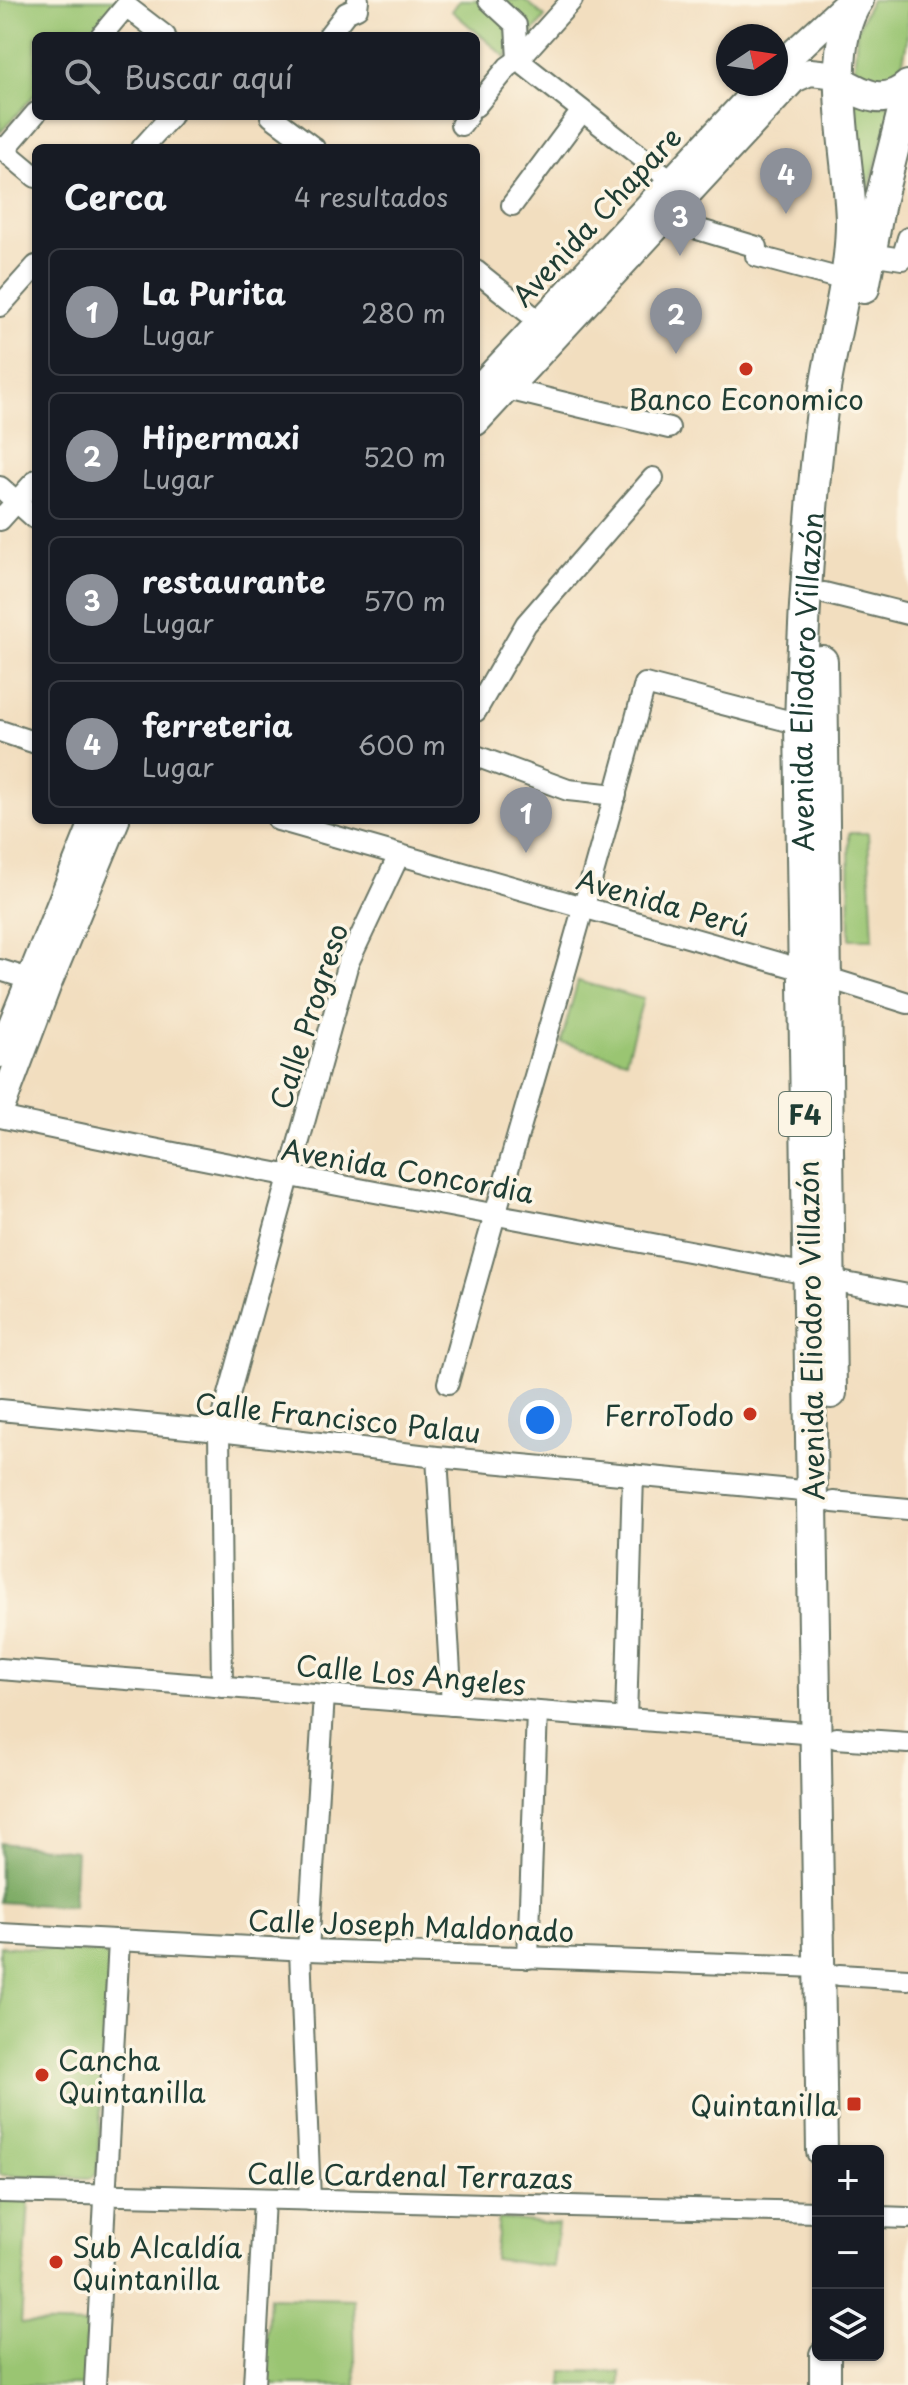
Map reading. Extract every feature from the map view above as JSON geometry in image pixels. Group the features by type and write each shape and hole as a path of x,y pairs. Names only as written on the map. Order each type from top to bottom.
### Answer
{"highway":[{"name":"F4","path":"858,0 843,36 839,78 874,98 890,97 908,88"},
{"name":"Avenida Eliodoro Villazón","path":"822,2145 829,1971 823,1497 814,974 800,724 804,587 813,486 850,251 850,207 839,78"},
{"name":"Avenida Eliodoro Villazón","path":"814,974 824,593 839,425 870,254 908,88"},
{"name":"Avenida Eliodoro Villazón","path":"829,1971 842,2145"},
{"path":"825,2361 825,2385"},
{"path":"845,2361 845,2385"}],"main road":[{"name":"Avenida Chapare","path":"788,68 851,0"},
{"path":"788,74 810,72 839,78"},
{"name":"Avenida Chapare","path":"480,388 549,328 664,219 680,187 752,96"},
{"name":"Avenida Chapare","path":"480,418 507,389 549,328 762,96"},
{"path":"0,1054 92,824"},
{"path":"0,1114 48,984 114,824"}],"street":[{"path":"489,0 516,25 518,60 680,187"},
{"path":"480,101 572,0"},
{"path":"331,32 353,4"},
{"path":"104,32 126,6 160,32"},
{"path":"512,205 582,111"},
{"path":"32,117 3,147 32,173"},
{"path":"146,144 167,120"},
{"path":"276,120 309,144"},
{"path":"664,219 757,247 756,256 845,280"},
{"path":"870,254 902,259 908,238"},
{"path":"0,306 32,270"},
{"path":"480,274 549,328"},
{"path":"507,389 669,428"},
{"path":"480,704 526,624 653,478"},
{"path":"0,520 32,484"},
{"path":"0,487 32,515"},
{"path":"824,593 908,614"},
{"path":"448,1383 494,1212 584,910 645,684 800,724"},
{"path":"0,731 32,742"},
{"path":"480,757 568,790 616,795"},
{"name":"Avenida Perú","path":"292,824 908,1003"},
{"name":"Calle Progreso","path":"222,1687 219,1431 348,963 399,855"},
{"path":"0,970 29,979"},
{"name":"Avenida Concordia","path":"0,1114 288,1178 494,1212 908,1295"},
{"name":"Calle Francisco Palau","path":"0,1410 633,1475 908,1509"},
{"path":"437,1457 452,1705"},
{"path":"626,1719 633,1475"},
{"name":"Calle Los Angeles","path":"0,1669 908,1743"},
{"path":"310,2200 304,1950 324,1695"},
{"path":"528,1958 537,1712"},
{"name":"Calle Joseph Maldonado","path":"0,1934 304,1950 829,1971 908,1979"},
{"path":"95,2385 119,1941"},
{"name":"Calle Cardenal Terrazas","path":"0,2192 812,2212"},
{"path":"254,2385 264,2200"},
{"path":"884,2217 908,2218"}],"green space":[{"path":"0,0 119,0 91,32 32,32 32,97 0,133"},
{"path":"460,0 478,0 507,30 507,58 480,32 452,11"},
{"path":"499,0 525,0 545,17 528,39"},
{"path":"871,0 908,0 904,57 891,88 854,74 857,30"},
{"path":"849,96 892,106 862,214"},
{"path":"849,833 868,833 873,939 850,939"},
{"path":"578,981 643,999 626,1060 561,1042"},
{"path":"0,1843 76,1851 73,1907 0,1902"},
{"path":"0,1946 101,1953 109,1960 97,2173 91,2178 0,2175"},
{"path":"0,2198 29,2200 21,2323 87,2325 85,2385 0,2385"},
{"path":"499,2218 558,2225 553,2267 494,2259"},
{"path":"269,2297 353,2299 356,2385 264,2385"},
{"path":"563,2371 621,2372 621,2385 562,2385"}],"place":[{"name":"ferreteria","path":"786,214"},
{"name":"restaurante","path":"680,256"},
{"name":"Hipermaxi","path":"676,354"},
{"name":"Banco Economico","path":"746,369"},
{"name":"La Purita","path":"526,853"},
{"name":"FerroTodo","path":"750,1414"},
{"name":"Cancha Quintanilla","path":"42,2075"},
{"name":"Quintanilla","path":"854,2104"},
{"name":"Sub Alcaldía Quintanilla","path":"56,2262"}]}
